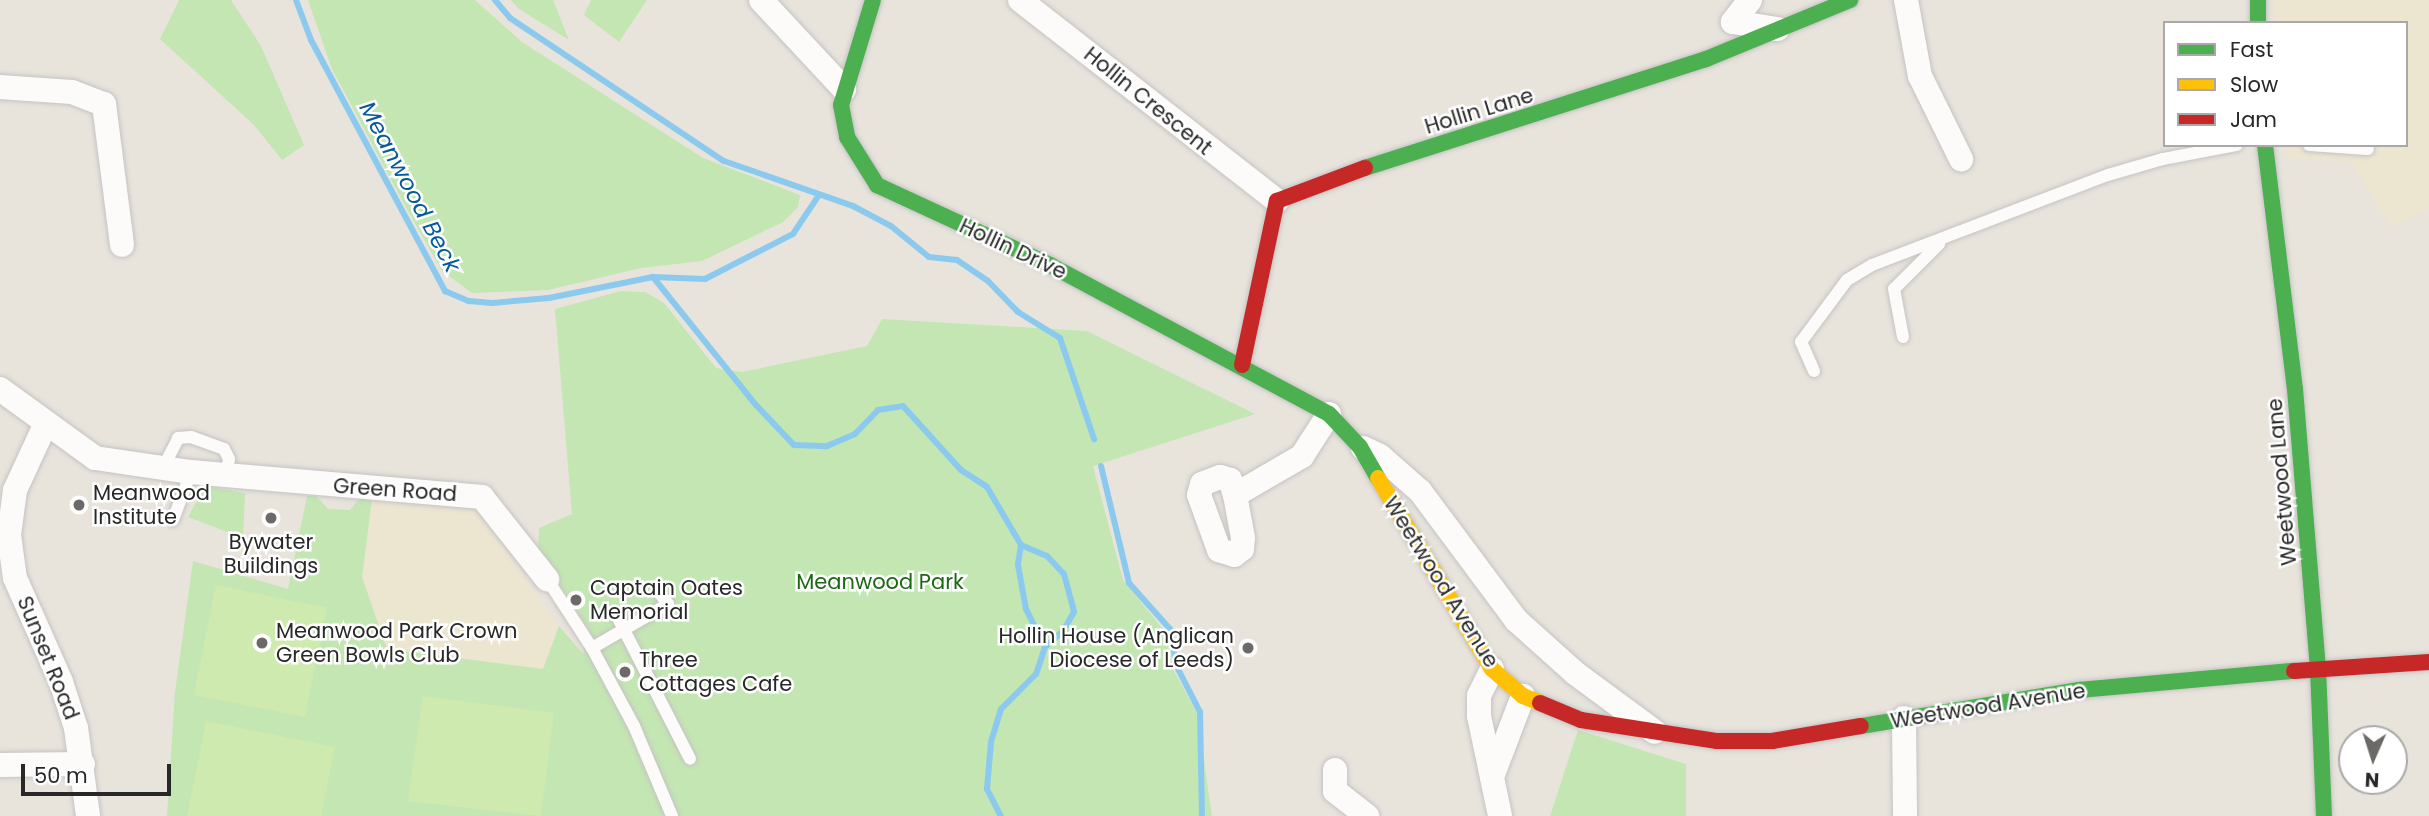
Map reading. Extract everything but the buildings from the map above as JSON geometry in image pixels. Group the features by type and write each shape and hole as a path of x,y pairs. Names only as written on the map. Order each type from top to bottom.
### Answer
{"street":[{"path":"761,0 844,89"},
{"name":"Hollin Drive","path":"873,0 841,105 846,137 877,185 1050,265 1242,365"},
{"name":"Hollin Crescent","path":"1020,0 1277,201"},
{"path":"1750,0 1733,22 1778,29"},
{"name":"Hollin Lane","path":"1277,201 1323,181 1706,59 1850,0"},
{"path":"1906,0 1920,76 1961,159"},
{"path":"2258,0 2258,21"},
{"path":"0,87 72,92 104,104 122,245"},
{"name":"Weetwood Lane","path":"2265,147 2295,389 2318,668 2324,816"},
{"path":"1242,365 1277,201"},
{"name":"Weetwood Avenue","path":"1242,365 1329,414 1360,447 1492,669 1523,696 1581,720 1717,741 1772,741 2092,688 2318,668 2429,662"},
{"name":"Green Road","path":"0,389 95,458 191,472 482,497 547,579"},
{"path":"1235,495 1302,456 1329,414"},
{"name":"Sunset Road","path":"46,424 15,490 9,535 15,578 61,682 83,764 88,816"},
{"name":"Weetwood Avenue","path":"1360,447 1380,456 1420,491 1516,620 1575,673 1659,734"},
{"path":"1492,669 1479,696 1479,716 1492,778 1494,813"},
{"path":"1492,778 1523,696"},
{"path":"1904,718 1905,816"},
{"path":"0,765 83,764"},
{"path":"1335,770 1335,791 1367,816"}],"lane":[{"path":"1814,371 1801,342 1847,280 1872,265 1942,241 2108,175 2228,147"},
{"path":"2338,147 2368,149"},
{"path":"1903,337 1894,289 1942,241"},
{"path":"163,468 178,438 191,437 224,449 229,459 226,475"},
{"path":"173,520 191,472"},
{"name":"Green Road","path":"547,579 592,648 634,726 672,816"},
{"path":"592,648 626,631 668,604 658,591"},
{"path":"618,618 690,759"}],"shaded area":[{"path":"2273,0 2429,0 2429,209 2391,227 2351,162 2285,158 2285,147 2408,147 2408,21 2275,21"},
{"path":"372,499 475,510 559,626 544,669 386,649 362,577"}],"green space":[{"path":"179,0 231,0 261,46 304,145 282,160 254,125 160,39"},
{"path":"308,0 475,0 522,42 703,158 800,195 798,207 783,222 702,261 641,268 548,290 472,293 442,271 404,204 332,69"},
{"path":"511,0 553,0 569,40 519,9"},
{"path":"591,0 647,0 619,42 584,15"},
{"name":"Meanwood Park","path":"621,291 645,292 664,303 716,368 742,372 867,346 882,319 1087,331 1255,414 1093,466 1123,580 1167,634 1174,671 1197,713 1212,816 167,816 175,692 193,561 288,589 307,496 316,496 328,509 350,510 360,498 372,499 362,577 387,649 543,669 559,626 583,654 590,632 538,552 539,528 572,514 555,309"},
{"path":"205,486 245,493 243,538 188,517"},
{"name":"Meanwood Park Crown Green Bowls Club","path":"216,585 327,608 305,717 194,695"},
{"path":"423,696 554,713 541,816 408,801"},
{"path":"206,721 335,747 321,816 187,816"},
{"path":"1578,730 1686,764 1686,816 1550,816"}],"waterway":[{"name":"Meanwood Beck","path":"296,0 311,40 445,291 469,301 492,303 549,298 653,277 756,405 794,445 827,446 855,434 878,410 903,406 961,470 987,487 1021,545 1018,565 1026,609 1045,647 1036,674 1001,709 991,742 987,789 1001,816"},
{"path":"495,0 510,18 724,161 853,206 891,226 929,257 957,260 988,281 1018,312 1060,338 1094,439"},
{"path":"653,277 705,279 793,234 819,195"},
{"path":"1101,466 1129,583 1170,629 1177,667 1200,712 1202,816"},
{"path":"1021,545 1047,556 1064,574 1074,612 1063,631 1045,647"}],"traffic: fast":[{"path":"873,0 841,105 847,137 877,185 1050,265 1329,414 1360,447 1378,478"},
{"path":"1365,168 1706,59 1850,0"},
{"path":"2258,0 2258,21"},
{"path":"2265,147 2295,389 2318,668 2324,816"},
{"path":"1861,726 2079,690 2294,671"}],"traffic: slow":[{"path":"1378,478 1492,669 1523,696 1540,703"}],"traffic: jam":[{"path":"1242,365 1277,201 1365,168"},
{"path":"2294,671 2429,662"},
{"path":"1540,703 1581,720 1717,741 1772,741 1861,726"}],"place":[{"name":"Meanwood Institute","path":"79,505"},
{"name":"Bywater Buildings","path":"271,518"},
{"name":"Captain Oates Memorial","path":"576,600"},
{"name":"Meanwood Park Crown Green Bowls Club","path":"262,643"},
{"name":"Hollin House (Anglican Diocese of Leeds)","path":"1248,648"},
{"name":"Three Cottages Cafe","path":"625,672"}]}
